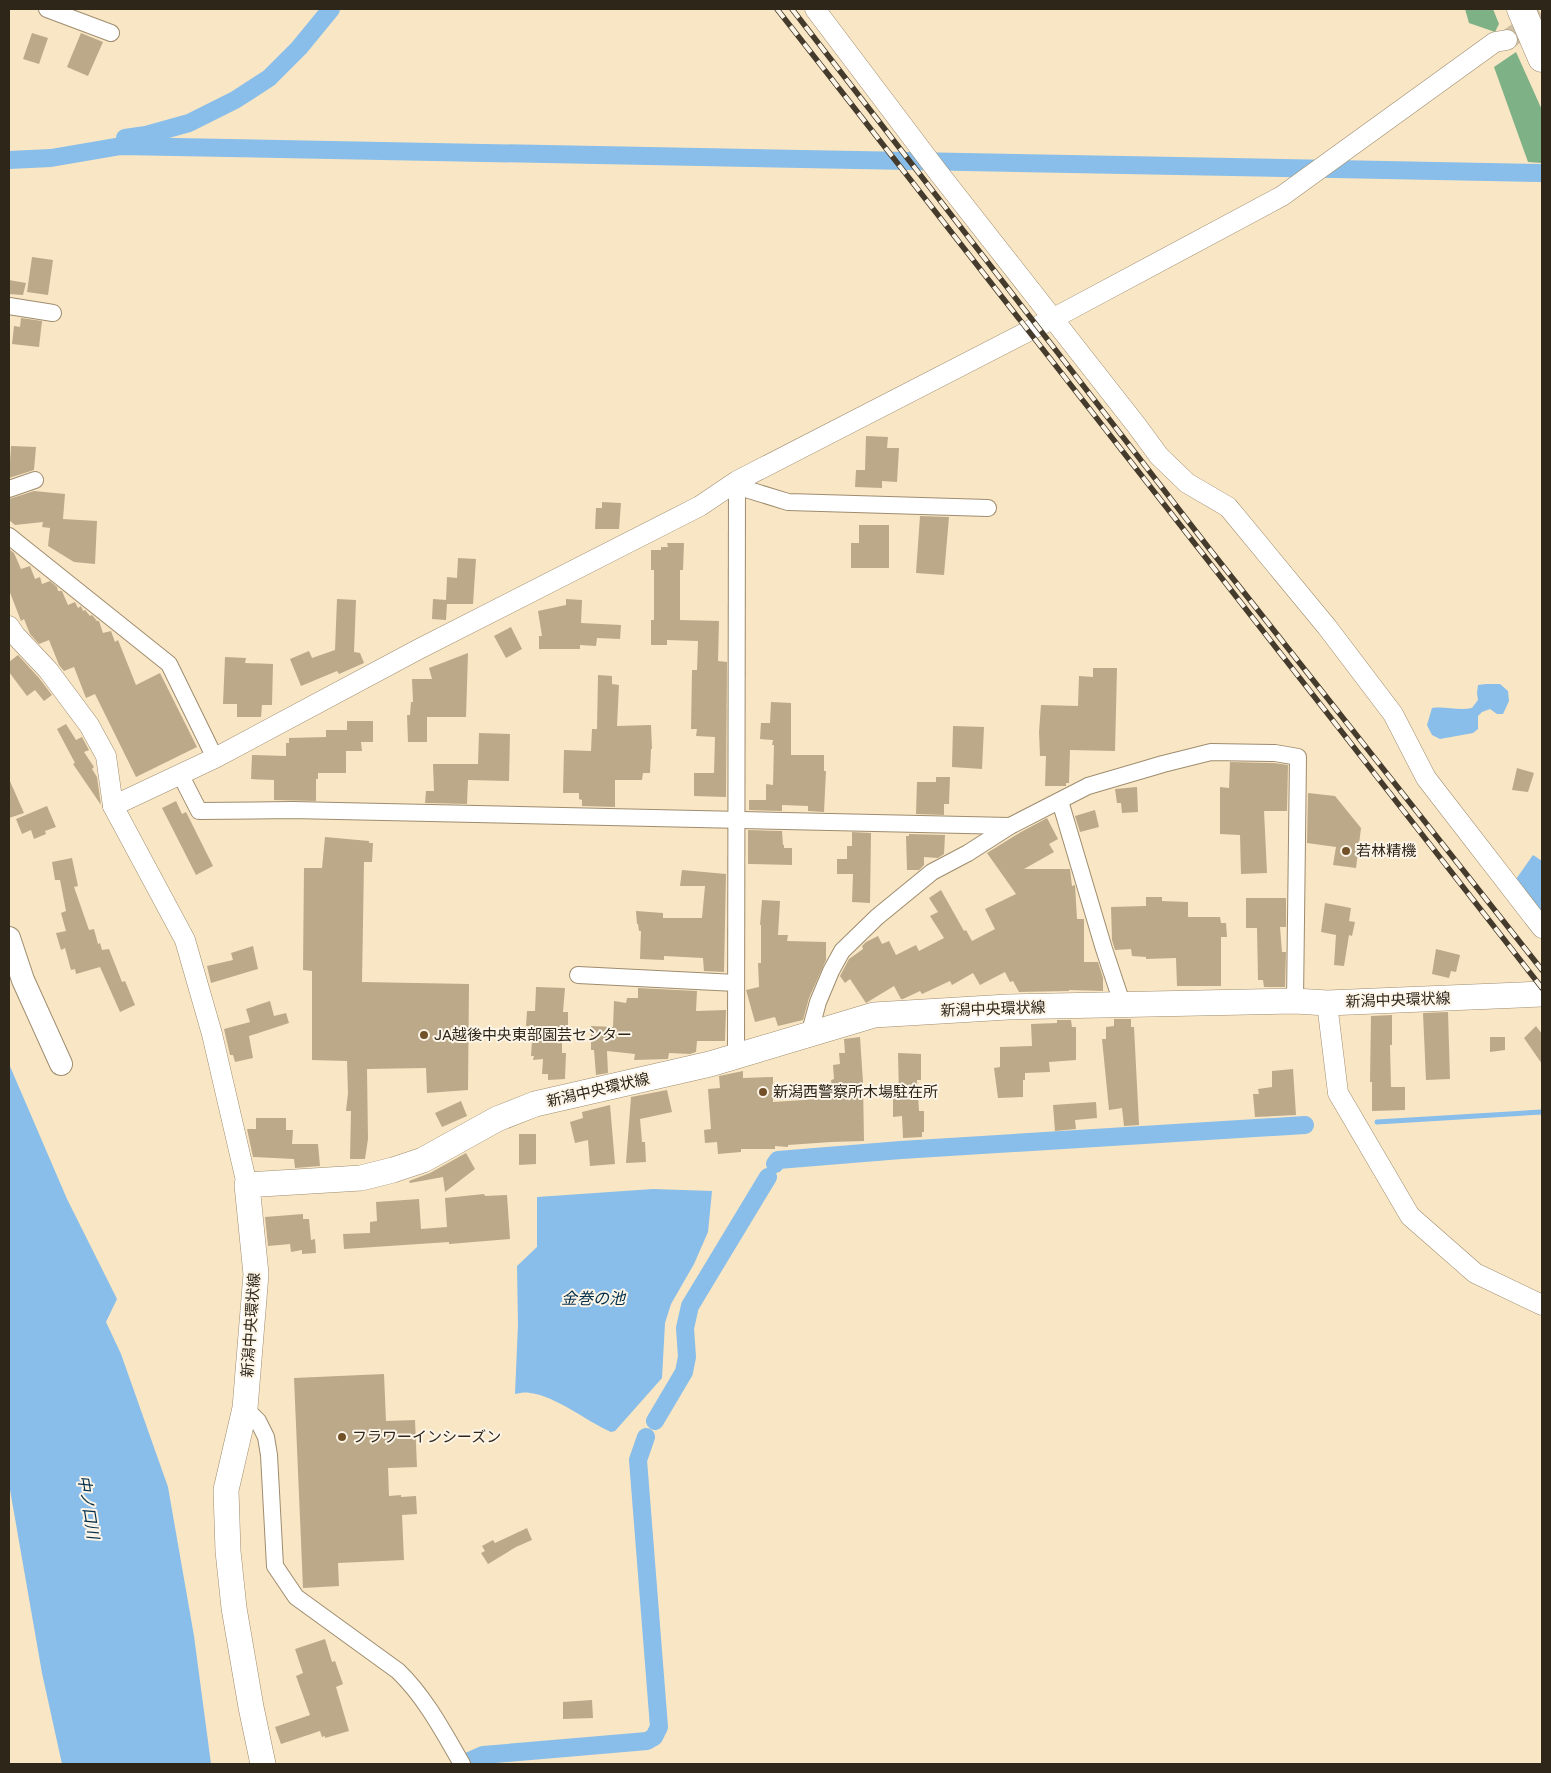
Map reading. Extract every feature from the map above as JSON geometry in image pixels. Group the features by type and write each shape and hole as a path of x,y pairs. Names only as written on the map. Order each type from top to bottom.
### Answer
{"highway":[{"path":"1522,9 1542,58"}],"main road":[{"path":"9,938 24,980 61,1064"},
{"name":"新潟中央環状線","path":"263,1764 237,1626 228,1551 226,1490 245,1408 256,1274 247,1185 361,1178 393,1170 423,1160 497,1119 535,1104 710,1064 874,1015 1008,1007 1295,1001 1327,1003 1542,994"}],"street":[{"path":"47,9 111,33"},
{"path":"815,9 938,172 1054,318 1159,456 1188,483 1228,507 1327,627 1393,714 1426,778 1542,928"},
{"path":"113,806 215,758 419,649 700,506 737,481 1054,318 1282,196 1495,42 1507,40"},
{"path":"9,306 53,313"},
{"path":"9,489 36,480"},
{"path":"737,481 748,490 788,502 988,508"},
{"path":"736,1056 737,481"},
{"path":"9,536 169,664 215,758"},
{"path":"9,626 15,636 48,670 88,725 106,756 113,806 185,940 212,1034 247,1185"},
{"path":"809,1035 818,1002 842,951 877,917 932,872 968,853 1010,826 1088,786 1211,752 1275,753 1298,757 1295,1001"},
{"path":"180,774 199,811 292,810 1010,826"},
{"path":"1060,801 1123,1006"},
{"path":"578,975 736,984"},
{"path":"1327,1003 1338,1093 1410,1216 1476,1273 1542,1305"},
{"path":"245,1408 258,1421 268,1446 275,1566 296,1597 398,1671 410,1682 423,1698 462,1764"}],"green space":[{"path":"1465,9 1493,9 1499,24 1495,32 1469,23"},
{"path":"1516,52 1542,110 1542,163 1528,162 1494,67"}],"water":[{"path":"1500,684 1508,691 1509,701 1503,714 1497,714 1490,709 1482,712 1478,716 1478,729 1473,733 1440,739 1432,735 1427,725 1432,708 1472,708 1478,700 1478,685"},
{"path":"1533,855 1542,861 1542,914 1516,879"},
{"name":"中ノ口川","path":"9,1064 67,1199 117,1299 106,1322 121,1354 168,1487 194,1636 211,1764 62,1764 42,1673 9,1484"},
{"name":"金巻の池","path":"653,1189 712,1191 708,1232 694,1264 671,1304 665,1323 662,1378 615,1431 611,1432 540,1395 528,1393 515,1394 518,1324 517,1266 537,1247 537,1197"}],"building":[{"path":"32,33 48,38 39,64 23,59"},
{"path":"81,33 103,42 88,76 67,67"},
{"path":"32,257 53,260 48,295 27,292"},
{"path":"9,280 26,283 23,295 9,294"},
{"path":"21,318 42,321 39,347 12,344 14,326 20,327"},
{"path":"866,436 888,437 887,448 899,448 897,482 882,481 882,488 855,487 856,470 865,470"},
{"path":"11,446 36,447 34,470 9,478"},
{"path":"34,491 65,494 63,519 97,521 95,564 74,562 48,546 50,528 42,527 43,522 15,525 9,520 9,499"},
{"path":"602,502 621,503 619,529 595,529 596,508 602,508"},
{"path":"920,516 949,517 944,575 916,573"},
{"path":"859,525 889,525 889,568 851,568 851,543 859,543"},
{"path":"667,543 684,543 683,570 680,570 680,620 719,621 718,661 727,662 726,797 694,796 694,773 714,773 715,737 696,736 697,729 691,729 692,670 697,670 698,641 667,640 667,645 651,645 651,620 654,620 654,570 651,570 651,550 661,550 661,547 668,547"},
{"path":"9,549 14,553 21,569 30,566 35,579 40,577 42,584 50,581 57,587 58,591 62,591 68,605 75,602 78,608 81,606 83,611 85,610 90,616 92,615 99,621 103,633 111,631 115,642 118,640 136,685 160,673 197,747 136,777 95,694 86,698 74,667 64,671 59,665 49,640 39,644 30,634 24,619 21,621 9,590"},
{"path":"458,558 476,559 473,604 447,604 446,620 432,619 433,599 446,600 447,577 457,578"},
{"path":"337,599 356,600 354,652 360,653 364,663 339,674 337,671 301,686 290,659 309,651 312,658 335,650"},
{"path":"566,599 582,600 581,623 621,625 620,639 597,638 596,646 580,645 580,649 539,649 539,636 542,636 538,611 566,605"},
{"path":"511,627 522,649 506,658 494,636"},
{"path":"468,653 466,717 427,717 427,742 408,742 407,715 410,715 411,702 413,702 412,679 432,679 429,668"},
{"path":"18,655 52,695 44,701 35,690 27,696 9,672 9,662"},
{"path":"225,657 246,658 245,663 273,664 272,705 262,705 261,717 237,717 237,704 223,704"},
{"path":"1093,668 1117,668 1115,751 1070,750 1069,783 1066,783 1066,786 1045,786 1046,756 1040,756 1041,705 1078,706 1079,676 1093,677"},
{"path":"598,675 612,676 612,684 619,685 617,726 651,725 650,773 643,773 642,780 615,780 615,807 582,806 579,793 563,793 564,750 591,751 592,729 597,729"},
{"path":"771,702 791,703 791,755 824,755 824,771 826,771 824,812 808,811 808,806 782,805 782,811 749,810 749,800 766,800 766,784 773,785 773,740 760,739 761,723 770,723"},
{"path":"347,721 373,721 373,742 361,742 362,751 346,751 346,773 318,773 318,779 316,779 316,801 274,800 274,780 251,779 252,755 286,756 286,743 289,743 289,738 326,737 326,730 347,730"},
{"path":"66,724 76,740 82,737 89,750 84,752 94,767 92,769 97,777 101,805 73,764 75,763 57,729"},
{"path":"953,726 984,727 982,769 952,767"},
{"path":"479,733 510,734 509,781 468,780 467,804 425,803 426,791 434,791 433,764 478,764"},
{"path":"1230,762 1288,765 1287,811 1264,811 1267,873 1241,874 1240,835 1220,834 1220,787 1229,788"},
{"path":"1517,768 1534,773 1528,792 1512,790"},
{"path":"936,777 950,777 949,804 944,804 944,815 916,814 917,782 936,782"},
{"path":"9,779 24,813 9,818"},
{"path":"1137,787 1138,812 1122,813 1121,803 1117,803 1115,789"},
{"path":"1308,793 1335,796 1361,828 1356,868 1333,865 1336,847 1307,843"},
{"path":"176,801 182,814 186,812 213,866 196,875 162,808"},
{"path":"47,806 56,827 45,831 46,834 34,839 31,830 22,834 16,819"},
{"path":"1095,810 1099,827 1080,832 1075,816"},
{"path":"1047,818 1058,839 1049,844 1054,852 1024,869 1070,869 1072,886 1075,885 1077,919 1084,919 1084,962 1098,962 1103,978 1103,991 1019,992 1013,981 1010,982 1005,972 980,985 973,973 952,985 950,981 922,994 920,991 903,999 901,999 894,986 866,1003 850,979 845,983 840,976 849,959 863,949 862,946 866,942 878,936 882,944 889,941 896,955 916,945 919,951 944,938 930,916 938,912 929,898 941,890 964,931 966,930 972,941 995,929 985,909 1016,894 987,853"},
{"path":"748,830 782,831 784,848 792,848 792,865 748,864"},
{"path":"852,832 871,833 870,903 852,902 853,874 837,874 837,859 847,859 847,846 852,846"},
{"path":"909,834 945,835 944,854 938,858 924,857 924,865 919,870 907,870 906,836 909,836"},
{"path":"325,837 373,843 372,862 364,862 362,982 469,984 468,1090 427,1093 426,1068 367,1069 368,1139 365,1159 350,1159 351,1111 346,1111 348,1093 347,1061 312,1060 312,971 303,970 304,868 322,868"},
{"path":"72,858 78,886 74,887 89,930 94,929 98,944 100,943 102,950 109,949 122,982 125,981 135,1005 120,1012 100,967 76,974 75,969 71,970 65,948 61,950 56,933 66,931 61,913 66,911 60,880 55,880 52,862"},
{"path":"682,870 726,874 724,972 704,971 703,958 664,956 664,960 640,959 641,931 639,931 637,924 636,911 663,913 663,918 702,918 705,886 680,886"},
{"path":"1146,897 1162,897 1162,901 1188,902 1188,917 1220,917 1221,923 1226,923 1227,937 1221,937 1221,986 1177,986 1176,958 1146,959 1146,957 1132,956 1131,949 1115,950 1112,940 1111,907 1146,906"},
{"path":"1246,898 1286,898 1286,927 1280,927 1282,952 1286,952 1285,987 1264,987 1263,980 1258,980 1257,928 1246,928"},
{"path":"762,900 780,901 778,935 788,935 787,941 826,942 826,960 809,998 803,1020 778,1026 775,1017 755,1022 746,990 759,987 758,963 761,963 760,925"},
{"path":"1325,903 1351,908 1349,921 1355,922 1352,936 1349,935 1344,966 1334,965 1336,935 1321,932"},
{"path":"253,946 258,969 211,983 207,966 233,960 231,953"},
{"path":"1436,949 1460,955 1456,972 1451,971 1449,978 1432,974"},
{"path":"536,987 565,988 563,1012 568,1012 568,1027 562,1027 562,1053 566,1053 565,1079 548,1080 548,1074 542,1074 543,1059 533,1060 534,1056 531,1056 533,1026 526,1026 527,1011 535,1011"},
{"path":"638,988 697,991 696,1011 726,1010 725,1041 697,1041 696,1052 690,1054 669,1053 668,1059 634,1060 635,1054 607,1051 608,1073 596,1075 594,1050 591,1050 591,1026 613,1027 614,1001 626,1003 627,998 638,998"},
{"path":"270,1001 274,1016 286,1013 289,1023 249,1036 253,1058 235,1062 233,1055 230,1055 224,1029 250,1022 246,1009"},
{"path":"1448,1012 1450,1079 1426,1080 1423,1013"},
{"path":"1392,1015 1392,1045 1390,1045 1391,1087 1405,1087 1405,1110 1372,1111 1372,1082 1370,1082 1371,1016"},
{"path":"1114,1019 1131,1019 1131,1027 1134,1027 1139,1125 1124,1126 1122,1108 1109,1110 1102,1039 1106,1039 1106,1027 1114,1026"},
{"path":"1057,1020 1071,1020 1072,1027 1076,1027 1076,1060 1049,1062 1050,1072 1025,1073 1023,1097 998,1098 994,1068 1000,1067 1000,1047 1032,1046 1031,1024 1057,1023"},
{"path":"1536,1026 1542,1034 1542,1064 1524,1038"},
{"path":"860,1037 864,1141 788,1145 788,1147 775,1146 775,1149 741,1149 741,1152 718,1154 717,1142 705,1143 704,1130 711,1129 708,1089 720,1088 719,1076 743,1071 743,1078 773,1077 773,1102 833,1098 831,1080 834,1079 833,1065 840,1064 839,1053 845,1053 844,1039"},
{"path":"1490,1037 1505,1037 1505,1050 1490,1052"},
{"path":"898,1053 921,1054 921,1080 917,1080 919,1111 924,1111 924,1132 922,1132 922,1137 903,1138 902,1116 893,1117 893,1095 899,1095"},
{"path":"1293,1069 1296,1115 1255,1117 1253,1094 1259,1094 1258,1089 1272,1087 1272,1071"},
{"path":"667,1090 672,1112 640,1119 642,1142 645,1142 646,1162 626,1163 631,1097"},
{"path":"461,1101 467,1116 442,1127 435,1113"},
{"path":"1096,1102 1097,1118 1075,1120 1076,1129 1055,1131 1053,1105"},
{"path":"610,1105 615,1164 590,1166 588,1140 575,1143 570,1122 583,1118 582,1112"},
{"path":"256,1118 286,1118 286,1130 293,1130 292,1144 318,1144 320,1166 295,1168 294,1159 253,1157 247,1129 256,1129"},
{"path":"519,1134 536,1134 536,1164 519,1165"},
{"path":"466,1153 475,1169 445,1192 443,1177 410,1183 409,1181 430,1173"},
{"path":"484,1194 485,1196 507,1195 510,1239 344,1249 343,1234 370,1233 370,1222 377,1221 376,1202 419,1199 421,1229 447,1227 445,1198"},
{"path":"303,1214 303,1219 309,1219 311,1240 315,1239 316,1253 302,1254 302,1250 291,1252 290,1244 268,1246 265,1217"},
{"name":"フラワーインシーズン","path":"384,1374 386,1421 415,1420 417,1467 388,1468 389,1496 416,1496 417,1514 402,1515 404,1560 338,1563 339,1586 303,1588 294,1378"},
{"path":"527,1528 532,1540 516,1547 488,1564 481,1553 485,1551 482,1546 493,1540 495,1543"},
{"path":"325,1639 332,1662 335,1661 343,1684 336,1687 349,1731 325,1738 325,1736 322,1737 320,1731 281,1744 275,1727 310,1715 296,1676 303,1673 295,1649"},
{"path":"592,1700 593,1718 563,1719 563,1702"}],"waterway":[{"path":"125,138 146,135 189,123 235,100 269,78 299,48 331,9"},
{"path":"9,160 51,158 121,146 1542,173"},
{"path":"1377,1122 1542,1112"},
{"path":"775,1164 778,1160 901,1150 1305,1125"},
{"path":"655,1421 684,1372 687,1357 685,1328 690,1306 768,1177"},
{"path":"465,1763 483,1755 647,1741 654,1737 659,1727 638,1460 646,1437"}],"tunnel":[{"path":"1507,40 1542,15"}],"railway":[{"path":"777,9 1542,988"},
{"path":"792,9 1208,547 1542,970"}],"place":[{"name":"若林精機","path":"1346,851"},
{"name":"JA越後中央東部園芸センター","path":"424,1035"},
{"name":"新潟西警察所木場駐在所","path":"763,1092"},
{"name":"フラワーインシーズン","path":"342,1437"}]}
